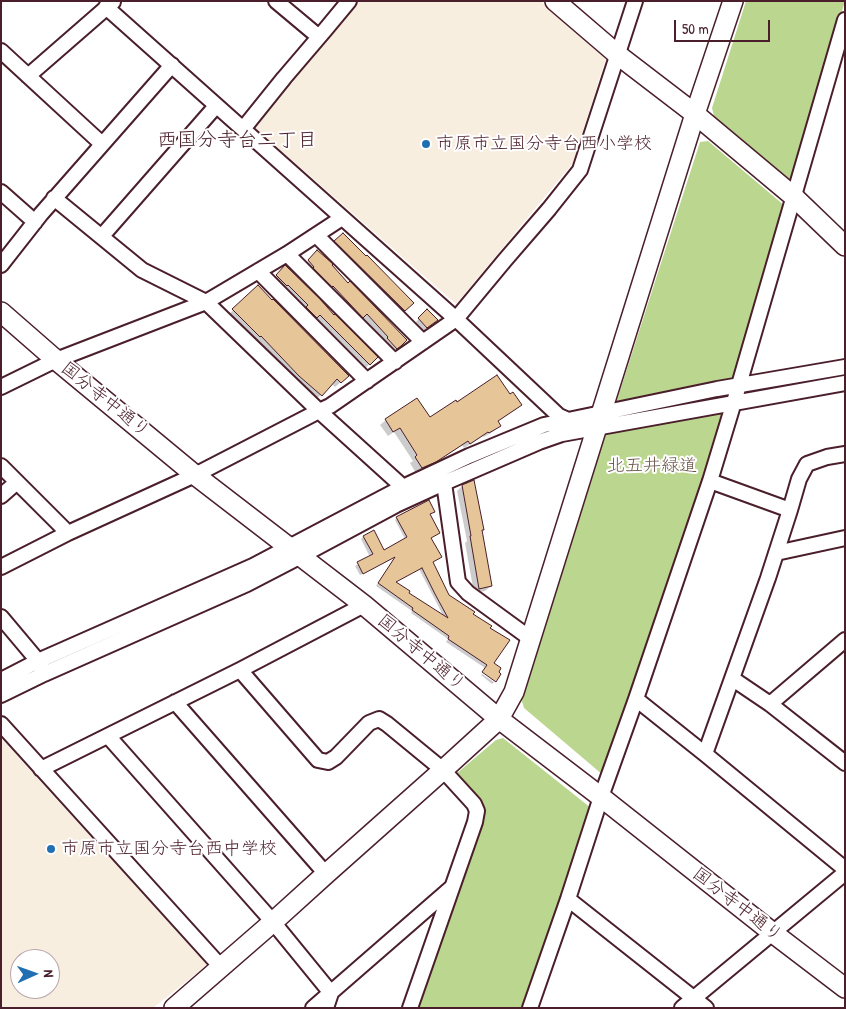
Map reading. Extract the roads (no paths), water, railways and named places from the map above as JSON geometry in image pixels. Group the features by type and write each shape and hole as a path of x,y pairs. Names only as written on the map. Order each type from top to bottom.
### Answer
{"street":[{"path":"276,1 319,37"},
{"path":"243,129 349,1"},
{"path":"555,1 618,55 695,114 793,196 845,246"},
{"path":"1,567 68,533 195,475 330,406 456,319 580,170 635,1"},
{"path":"174,1008 273,922 499,719 514,692 695,114 733,1"},
{"path":"28,76 110,4 216,106 456,319 559,416 568,420"},
{"path":"530,1008 710,482 845,20"},
{"path":"1,51 102,144"},
{"path":"1,265 54,198 172,65"},
{"path":"102,236 216,106"},
{"path":"1,192 35,222"},
{"path":"54,198 142,270 206,302 319,411 403,487"},
{"path":"1,387 56,360 206,302 287,254 342,218"},
{"path":"316,235 423,342"},
{"path":"287,254 395,362"},
{"path":"258,271 368,381"},
{"name":"国分寺中通り","path":"1,312 195,475 364,605 499,719 845,988"},
{"path":"1,680 38,661 254,566 295,552 444,483 539,442 599,420 738,386 845,367"},
{"path":"1,695 247,584 295,552 403,487 469,456 544,425 568,420 599,420 734,402 845,383"},
{"path":"705,754 776,553 799,478 807,464 827,457 845,454"},
{"path":"1,466 68,533"},
{"path":"1,496 17,482"},
{"path":"710,482 790,510"},
{"path":"444,483 458,582 468,593 531,639"},
{"path":"776,553 845,538"},
{"path":"41,769 240,670 364,605"},
{"path":"1,617 38,661 44,674"},
{"path":"770,704 845,640"},
{"path":"240,670 318,760 328,762 336,757 369,723 379,719 443,770 474,804 477,810 475,822 410,1008"},
{"path":"733,679 842,757"},
{"path":"636,699 845,871 682,1008"},
{"path":"175,702 326,874"},
{"path":"1,724 221,967"},
{"path":"108,736 273,922 331,992"},
{"path":"313,1008 452,887"},
{"path":"568,899 706,1008"},
{"path":"326,1008 331,992"}],"place":[{"name":"市原市立国分寺台西小学校","path":"426,144"},
{"name":"市原市立国分寺台西中学校","path":"51,849"}],"district":[{"name":"西国分寺台二丁目","path":"237,141"}],"park label":[{"name":"北五井緑道","path":"652,466"}]}
